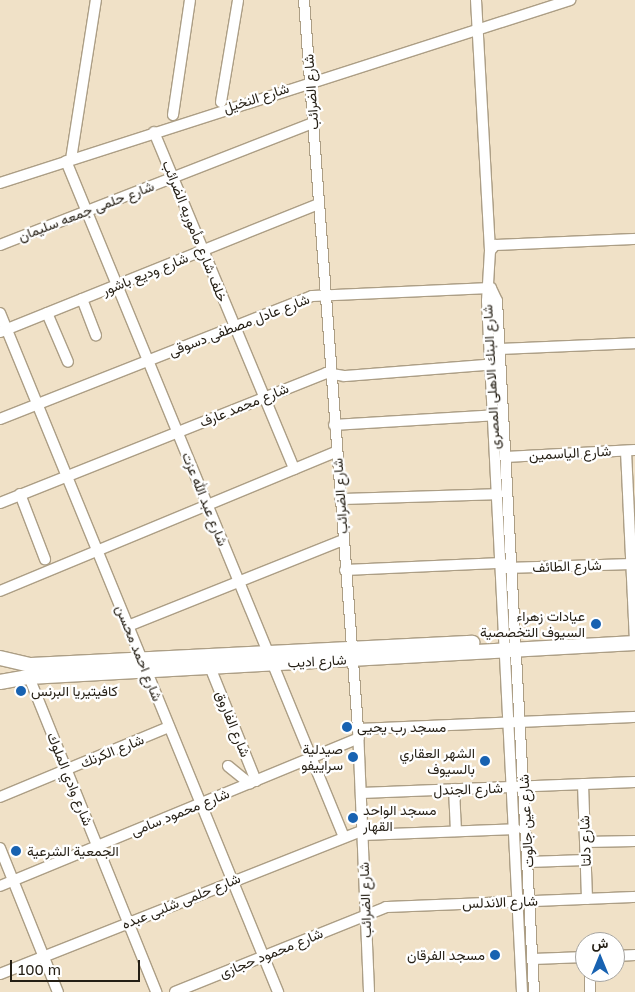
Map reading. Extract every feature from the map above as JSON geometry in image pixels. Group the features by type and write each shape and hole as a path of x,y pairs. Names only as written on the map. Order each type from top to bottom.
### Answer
{"main road":[{"name":"شارع اديب","path":"0,682 29,677 144,665 512,645 635,636"},
{"name":"شارع اديب","path":"512,645 635,643"},
{"name":"شارع اديب","path":"0,658 30,665 210,667 270,658"}],"street":[{"path":"68,160 96,0"},
{"path":"173,115 190,0"},
{"path":"221,102 238,0"},
{"name":"شارع الضرائب","path":"304,0 351,654 359,734 369,992"},
{"path":"476,0 491,288"},
{"name":"شارع النخيل","path":"0,183 310,80 570,0"},
{"name":"شارع حلمى جمعه سليمان","path":"0,245 313,123"},
{"name":"خلف شارع مأموريه الضرائب","path":"154,132 294,469"},
{"name":"شارع عبد الله عزت","path":"68,160 86,212 344,837"},
{"name":"شارع وديع باشور","path":"3,331 318,204"},
{"path":"490,251 495,245 635,239"},
{"name":"شارع عادل مصطفى دسوقى","path":"0,419 235,326 325,295 491,288"},
{"name":"شارع البنك الاهلى المصرى","path":"491,288 496,301 499,349 495,364"},
{"name":"شارع البنك الاهلى المصرى","path":"491,288 487,301 495,364 498,415 498,494 512,645"},
{"path":"82,299 96,335"},
{"name":"شارع احمد محسن","path":"0,313 3,331 67,476 278,992"},
{"path":"47,313 68,362"},
{"path":"499,349 635,343"},
{"name":"شارع محمد عارف","path":"0,503 330,372 344,376 495,364"},
{"path":"334,425 498,415"},
{"name":"شارع البنك الاهلى المصرى","path":"498,415 506,457 506,566"},
{"path":"630,451 635,643"},
{"name":"شارع الياسمين","path":"506,457 630,451"},
{"path":"0,591 336,452"},
{"path":"20,494 46,559"},
{"path":"340,499 498,494"},
{"path":"128,626 343,540"},
{"name":"شارع الطائف","path":"345,570 632,564"},
{"name":"شارع عين جالوت","path":"512,645 519,786 528,862 522,992"},
{"name":"شارع الفاروق","path":"210,667 253,782"},
{"name":"شارع وادي الملوك","path":"29,677 156,992"},
{"path":"359,734 516,722 635,717"},
{"name":"شارع الكرنك","path":"0,797 169,727"},
{"name":"شارع محمود سامى","path":"0,886 312,758 359,734"},
{"path":"228,766 253,782"},
{"name":"شارع الجندل","path":"361,793 635,782"},
{"name":"شارع دلتا","path":"583,784 587,899"},
{"name":"شارع عين جالوت","path":"519,786 516,828 533,959 534,992"},
{"path":"454,789 456,831"},
{"name":"شارع حلمى شلبى عبده","path":"0,974 344,837 363,832 516,828"},
{"path":"585,842 635,841"},
{"path":"0,848 58,992"},
{"path":"528,862 586,860"},
{"name":"شارع الاندلس","path":"366,914 396,906 635,897"},
{"name":"شارع محمود حجازى","path":"175,992 366,914"},
{"path":"533,959 575,957"}],"place":[{"name":"عيادات زهراء السيوف التخصصية","path":"596,624"},
{"name":"كافيتيريا البرنس","path":"21,691"},
{"name":"مسجد رب يحيى","path":"347,727"},
{"name":"صيدلية سراييفو","path":"353,757"},
{"name":"الشهر العقاري بالسيوف","path":"485,761"},
{"name":"مسجد الواحد القهار","path":"353,818"},
{"name":"الجمعية الشرعية","path":"16,851"},
{"name":"مسجد الفرقان","path":"495,955"}]}
